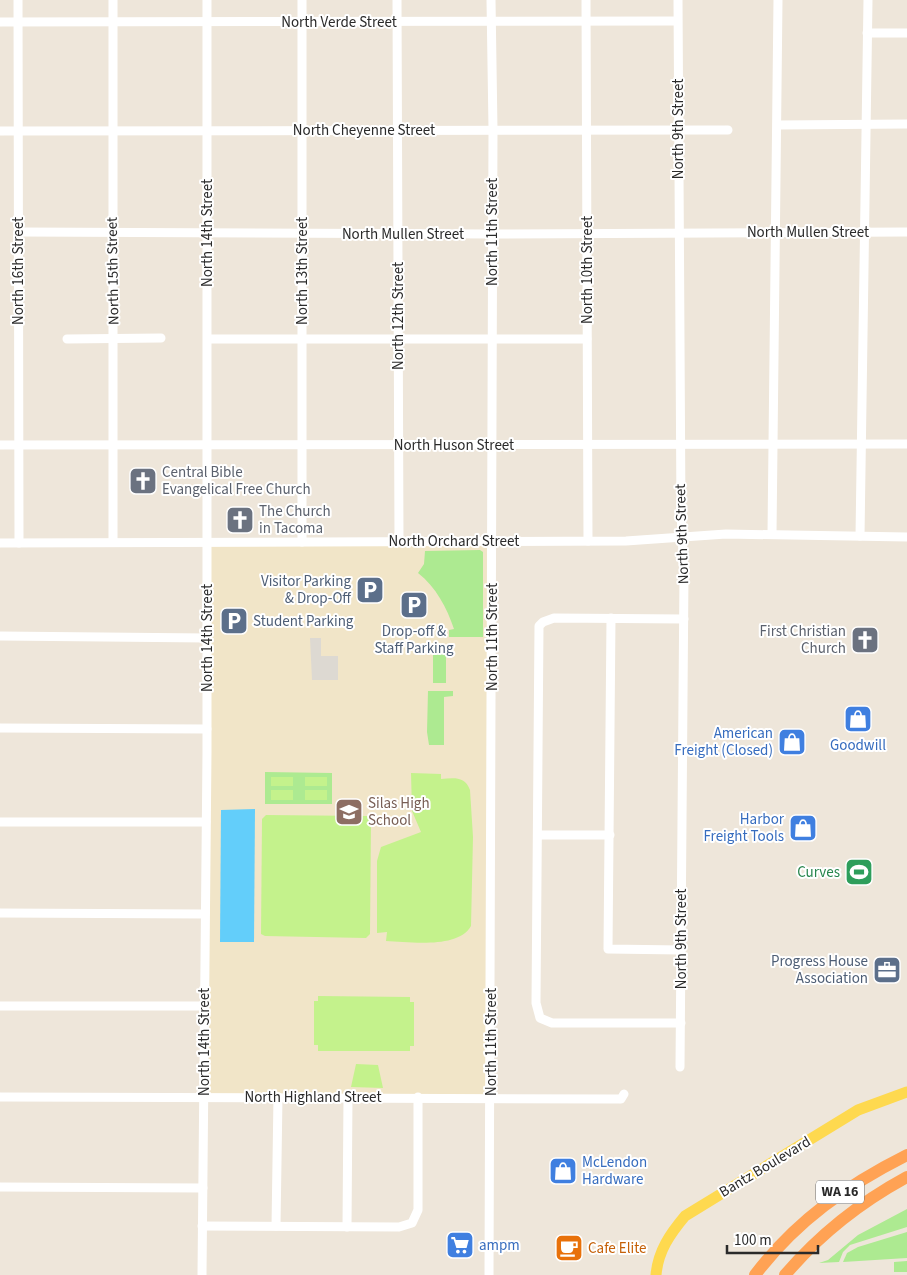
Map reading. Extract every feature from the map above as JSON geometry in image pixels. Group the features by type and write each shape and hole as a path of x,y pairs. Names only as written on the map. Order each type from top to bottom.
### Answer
{"highway":[{"name":"WA 16","path":"755,1275 782,1242 832,1197 866,1176 907,1155"},
{"name":"WA 16","path":"785,1275 816,1240 870,1198 907,1178"},
{"path":"870,1198 907,1185"}],"main road":[{"name":"Bantz Boulevard","path":"656,1275 660,1254 668,1236 685,1216 858,1110 907,1092"}],"street":[{"name":"North 16th Street","path":"18,0 19,232 14,340 20,445 19,543"},
{"name":"North 15th Street","path":"113,0 112,130 115,444 113,542"},
{"name":"North 14th Street","path":"202,1275 207,729 207,0"},
{"name":"North 13th Street","path":"302,0 302,542"},
{"name":"North 12th Street","path":"397,0 399,542"},
{"name":"North 11th Street","path":"488,1275 491,1097 493,129 491,0"},
{"name":"North 10th Street","path":"586,0 588,541"},
{"name":"North 9th Street","path":"678,0 680,445 684,618 680,1068"},
{"path":"772,534 778,0"},
{"path":"860,536 863,444 868,0"},
{"name":"North Verde Street","path":"0,22 677,21"},
{"path":"867,33 907,33"},
{"path":"778,125 907,124"},
{"name":"North Cheyenne Street","path":"0,131 728,130"},
{"name":"North Mullen Street","path":"19,232 492,234 587,232 679,234 907,232"},
{"path":"208,339 492,337 587,339"},
{"path":"67,339 161,338"},
{"name":"North Huson Street","path":"0,446 115,444 587,446 907,444"},
{"name":"North Orchard Street","path":"0,543 588,541 772,534 907,537"},
{"path":"681,1023 557,1023 545,1021 538,1014 536,1003 539,632 543,622 554,618 684,618"},
{"path":"611,618 608,949 681,950"},
{"path":"0,636 207,638"},
{"path":"0,728 207,729"},
{"path":"0,822 206,822"},
{"path":"538,835 610,835"},
{"path":"0,913 205,914"},
{"path":"0,1006 204,1006"},
{"name":"North Highland Street","path":"0,1097 491,1097 621,1099 624,1094"},
{"path":"276,1226 278,1097"},
{"path":"347,1227 348,1097"},
{"path":"202,1226 399,1227 413,1222 418,1207 418,1097"},
{"path":"0,1187 202,1188"}],"shaded area":[{"name":"Silas High School","path":"492,541 491,1097 203,1097 207,542"},
{"path":"310,638 321,638 321,656 338,656 338,680 312,680"}],"green space":[{"path":"480,550 483,552 483,637 449,637 449,630 454,629 448,613 435,591 418,573 424,564 425,551"},
{"path":"433,646 446,646 446,683 433,683"},
{"path":"428,691 453,691 453,696 444,697 444,745 429,745 427,732"},
{"path":"265,772 332,773 332,804 265,804"},
{"path":"411,773 441,774 441,779 462,780 468,785 470,790 473,837 471,926 465,933 456,938 433,943 386,941 387,932 377,933 377,861 381,847 421,832 412,811"},
{"path":"271,777 293,777 293,786 271,786"},
{"path":"305,777 327,777 327,786 305,786"},
{"path":"271,790 293,790 293,800 271,800"},
{"path":"305,790 327,790 327,800 305,800"},
{"path":"266,815 367,816 371,820 370,934 366,938 265,936 261,934 262,819"},
{"path":"318,996 410,997 410,1002 414,1002 414,1046 410,1046 410,1051 318,1051 318,1045 314,1045 314,1001 318,1001"},
{"path":"356,1064 378,1065 383,1088 351,1087"},
{"path":"907,1209 907,1227 850,1245 843,1252 839,1262 819,1263 828,1260 858,1235"},
{"path":"907,1232 907,1258 843,1262 847,1253 858,1247"},
{"path":"907,1261 907,1272 894,1272 894,1262"}],"water":[{"path":"255,809 254,942 220,942 221,810"}],"place":[{"name":"Central Bible Evangelical Free Church","path":"143,481"},
{"name":"The Church in Tacoma","path":"240,520"},
{"name":"Visitor Parking & Drop-Off","path":"370,590"},
{"name":"Drop-off & Staff Parking","path":"414,605"},
{"name":"Student Parking","path":"234,621"},
{"name":"First Christian Church","path":"865,640"},
{"name":"Goodwill","path":"858,719"},
{"name":"American Freight (Closed)","path":"792,742"},
{"name":"Silas High School","path":"349,812"},
{"name":"Harbor Freight Tools","path":"803,828"},
{"name":"Curves","path":"859,872"},
{"name":"Progress House Association","path":"887,970"},
{"name":"McLendon Hardware","path":"563,1171"},
{"name":"ampm","path":"460,1245"},
{"name":"Cafe Elite","path":"569,1248"}]}
